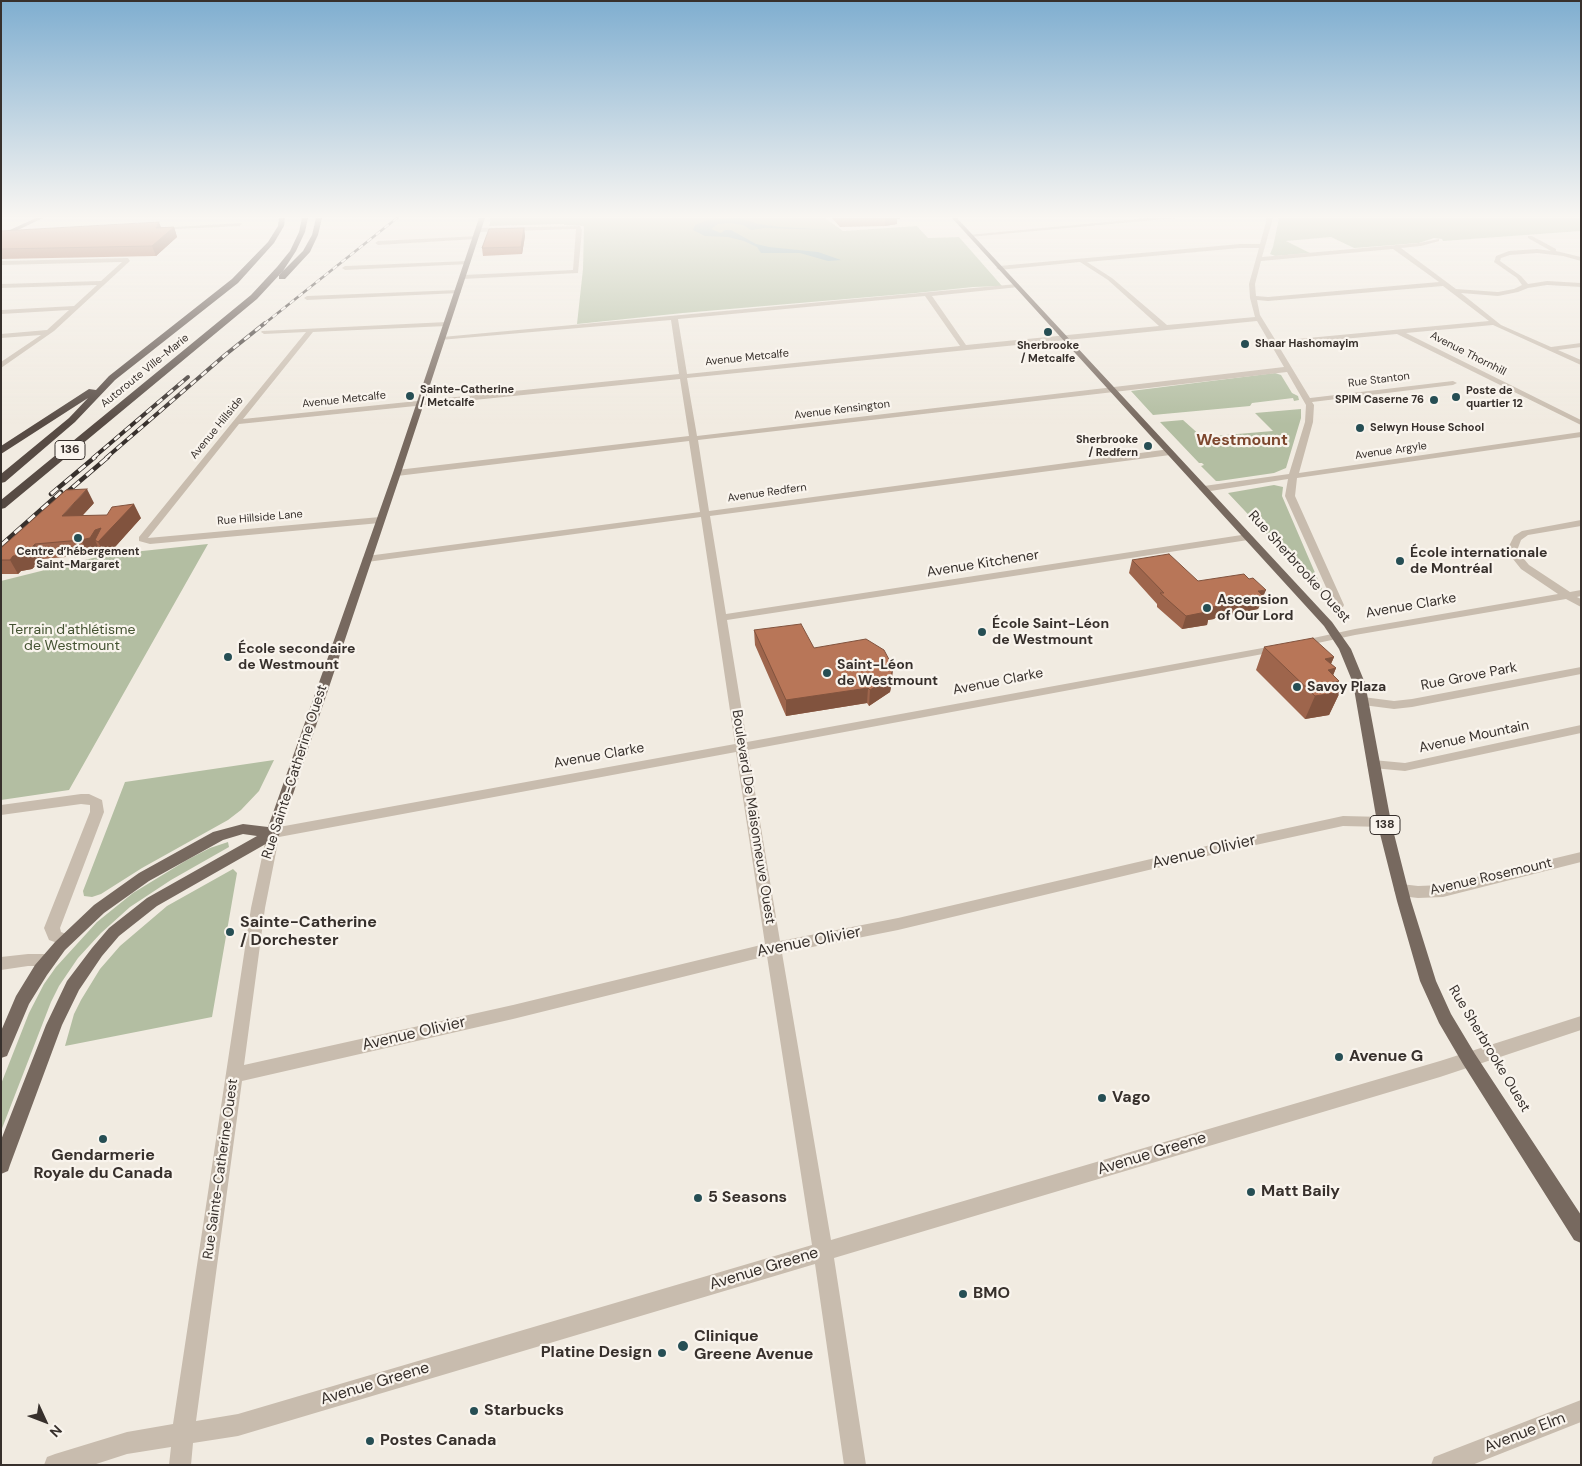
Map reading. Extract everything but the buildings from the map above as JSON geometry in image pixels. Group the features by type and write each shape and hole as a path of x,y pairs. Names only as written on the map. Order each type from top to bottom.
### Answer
{"highway":[{"name":"Autoroute Ville-Marie","path":"1,480 72,420 112,378 228,286"},
{"name":"Autoroute Ville-Marie","path":"1,506 254,298 264,286"},
{"path":"254,298 269,286"},
{"path":"1,451 45,420 112,378"}],"main road":[{"name":"Rue Sainte-Catherine Ouest","path":"273,832 460,286"},
{"name":"Rue Sherbrooke Ouest","path":"1017,286 1337,636 1356,674 1363,701 1372,764 1384,822 1425,974 1440,1007 1470,1059 1581,1233"},
{"path":"1,1051 22,1001 48,960 90,916 121,892 211,839 243,829 273,832"},
{"path":"1,1165 54,1025 73,986 97,952 124,924 152,902 273,832"}],"street":[{"path":"1,366 49,332 100,286"},
{"path":"442,339 1012,286"},
{"path":"1118,286 1165,327"},
{"path":"1252,286 1253,298 1259,319 1311,406 1310,417 1290,492 1292,503 1339,605"},
{"path":"1253,298 1276,298 1398,286"},
{"path":"1448,286 1493,323 1581,363"},
{"path":"1454,291 1498,294 1516,291 1525,286"},
{"path":"307,298 458,292"},
{"path":"927,294 964,347"},
{"path":"1,312 76,308"},
{"name":"Boulevard De Maisonneuve Ouest","path":"674,317 828,1281 855,1465"},
{"name":"Avenue Metcalfe","path":"237,422 964,347 1259,319"},
{"path":"1274,343 1493,323"},
{"path":"264,332 447,324"},
{"name":"Avenue Hillside","path":"143,540 143,537 311,330"},
{"path":"1,336 49,332"},
{"name":"Avenue Thornhill","path":"1399,332 1581,422"},
{"path":"1550,349 1581,345"},
{"name":"Avenue Kensington","path":"397,473 1290,369"},
{"name":"Rue Stanton","path":"1308,400 1453,382"},
{"name":"Avenue Argyle","path":"1204,489 1581,434"},
{"name":"Avenue Redfern","path":"367,559 1170,452"},
{"name":"Rue Hillside Lane","path":"143,540 150,541 380,520"},
{"path":"1581,523 1525,533 1517,538 1514,543 1514,554 1518,560 1581,604"},
{"name":"Avenue Kitchener","path":"722,618 1248,537"},
{"name":"Avenue Clarke","path":"273,832 1337,636 1581,593"},
{"name":"Rue Grove Park","path":"1363,701 1394,705 1412,703 1581,670"},
{"name":"Avenue Mountain","path":"1372,764 1405,767 1581,729"},
{"path":"1,810 81,799 95,800 98,808 97,812 52,928 54,936 66,940"},
{"name":"Avenue Olivier","path":"235,1075 504,1014 774,948 898,924 1170,859 1343,821 1384,822"},
{"name":"Rue Sainte-Catherine Ouest","path":"180,1465 261,887 273,832"},
{"name":"Avenue Rosemount","path":"1401,890 1418,892 1443,891 1581,857"},
{"path":"1,964 28,960 48,960"},
{"name":"Avenue Greene","path":"55,1465 127,1443 238,1425 1470,1059 1581,1023"},
{"name":"Avenue Elm","path":"1442,1465 1581,1411"}],"green space":[{"path":"581,286 990,286 683,313 577,324"},
{"path":"1275,373 1281,375 1292,393 1298,396 1299,400 1294,401 1293,398 1252,403 1250,406 1153,415 1131,391"},
{"path":"1301,409 1301,418 1286,468 1274,473 1219,481 1216,481 1201,466 1204,465 1199,463 1160,422 1183,420 1202,437 1273,431 1255,413"},
{"path":"1274,485 1283,487 1282,496 1325,596 1228,493"},
{"name":"Terrain d'athlétisme de Westmount","path":"208,544 69,790 1,800 1,581 105,555"},
{"path":"274,760 259,791 241,810 228,820 142,868 101,894 92,897 84,896 83,891 125,782"},
{"path":"228,842 229,847 171,880 130,907 101,933 78,958 59,986 51,1002 1,1131 1,1084 29,1013 44,984 56,967 97,922 133,893 187,860 210,848"},
{"path":"233,869 237,873 212,1017 65,1046 74,1014 81,1000 100,969 120,946 167,906"}],"railway":[{"path":"264,324 311,286"},
{"path":"106,458 265,323"},
{"path":"93,458 188,377"},
{"path":"51,494 95,457"},
{"path":"59,499 108,457"},
{"path":"1,545 61,492"}],"place":[{"name":"Sherbrooke / Metcalfe","path":"1048,332"},
{"name":"Shaar Hashomayim","path":"1245,344"},
{"name":"Sainte-Catherine / Metcalfe","path":"410,396"},
{"name":"Poste de quartier 12","path":"1456,397"},
{"name":"SPIM Caserne 76","path":"1434,400"},
{"name":"Selwyn House School","path":"1360,428"},
{"name":"Sherbrooke / Redfern","path":"1148,446"},
{"name":"Centre d’hébergement Saint-Margaret","path":"78,538"},
{"name":"École internationale de Montréal","path":"1400,561"},
{"name":"Ascension of Our Lord","path":"1207,608"},
{"name":"École Saint-Léon de Westmount","path":"982,632"},
{"name":"École secondaire de Westmount","path":"228,657"},
{"name":"Saint-Léon de Westmount","path":"827,673"},
{"name":"Savoy Plaza","path":"1297,687"},
{"name":"Sainte-Catherine / Dorchester","path":"230,932"},
{"name":"Avenue G","path":"1339,1057"},
{"name":"Vago","path":"1102,1098"},
{"name":"Gendarmerie Royale du Canada","path":"103,1139"},
{"name":"Matt Baily","path":"1251,1192"},
{"name":"5 Seasons","path":"698,1198"},
{"name":"BMO","path":"963,1294"},
{"name":"Clinique Greene Avenue","path":"683,1346"},
{"name":"Platine Design","path":"662,1353"},
{"name":"Starbucks","path":"474,1411"},
{"name":"Postes Canada","path":"370,1441"}],"district":[{"name":"Westmount","path":"1242,441"}]}
